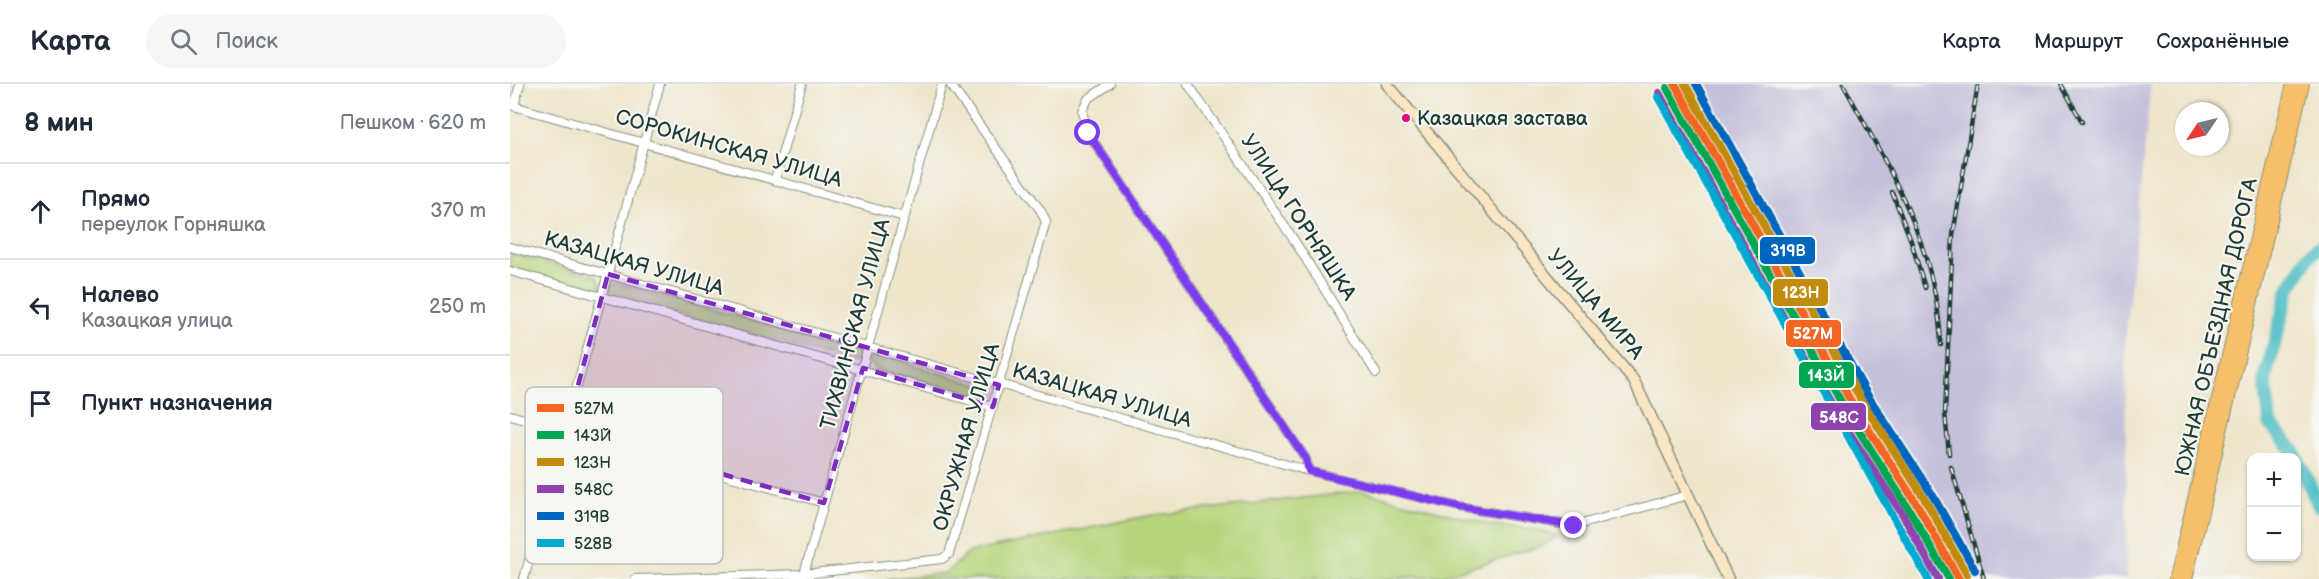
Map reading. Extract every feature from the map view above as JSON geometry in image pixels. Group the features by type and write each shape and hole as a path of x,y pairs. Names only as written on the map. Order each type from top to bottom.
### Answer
{"main road":[{"name":"УЛИЦА МИРА","path":"1387,84 1634,381 1728,579"},
{"name":"ЮЖНАЯ ОБЪЕЗДНАЯ ДОРОГА","path":"2175,579 2293,84"},
{"name":"ЮЖНАЯ ОБЪЕЗДНАЯ ДОРОГА","path":"2186,579 2303,84"}],"street":[{"path":"512,105 520,84"},
{"path":"577,387 660,84"},
{"path":"775,179 802,84"},
{"name":"ТИХВИНСКАЯ УЛИЦА","path":"804,574 942,84"},
{"name":"ОКРУЖНАЯ УЛИЦА","path":"635,579 804,574 942,559 950,554 1046,222 1041,211 950,84"},
{"path":"1110,84 1088,99 1082,111 1088,133 1306,459 1309,471"},
{"name":"УЛИЦА ГОРНЯШКА","path":"1188,84 1294,240 1376,373"},
{"name":"СОРОКИНСКАЯ УЛИЦА","path":"512,105 904,217"},
{"name":"КАЗАЦКАЯ УЛИЦА","path":"510,247 1309,471 1459,507 1574,526 1688,495"},
{"name":"КАЗАЦКАЯ УЛИЦА","path":"510,271 993,406"},
{"path":"510,415 525,419"},
{"path":"723,474 824,503"},
{"path":"524,579 528,564"}],"highlighted area":[{"path":"608,274 999,385 993,407 863,368 824,503 566,430"}],"shaded area":[{"path":"1669,84 2151,84 2125,340 2127,579 1945,579 1860,433"}],"green space":[{"path":"510,253 596,276 601,284 599,288 592,290 510,268"},
{"path":"616,283 856,349 862,353 862,360 851,362 614,297 608,293 607,289"},
{"path":"879,355 993,389 992,400 874,369 868,361 872,356"},
{"path":"1363,491 1491,525 1533,529 1558,536 1542,546 1442,576 1383,579 884,579 945,573 970,552 1148,516"}],"waterway":[{"path":"2319,247 2309,256 2289,289 2265,378 2270,424 2294,451 2319,506"}],"railway":[{"path":"1843,84 1908,209 1930,274 1938,309 1941,345"},
{"path":"1949,454 1945,413 1953,235 1978,84"},
{"path":"2061,84 2082,122"},
{"path":"1892,192 1911,241 1925,288"},
{"path":"1951,467 1984,579"},
{"path":"1924,515 1965,579"}],"transit line":[{"name":"527М","path":"1675,84 1853,405 1918,506 1959,579"},
{"name":"123Н","path":"1685,84 1861,400 1926,501 1967,575"},
{"name":"319В","path":"1696,84 1868,396 1933,496 1975,570"},
{"name":"143Й","path":"1667,88 1845,409 1910,511 1949,579"},
{"name":"548С","path":"1659,93 1837,414 1903,515 1938,579"},
{"name":"528В","path":"1658,97 1928,579"}],"place":[{"name":"Казацкая застава","path":"1406,118"}],"route":[{"path":"1088,133 1306,459 1309,471 1459,507 1574,526"}]}
